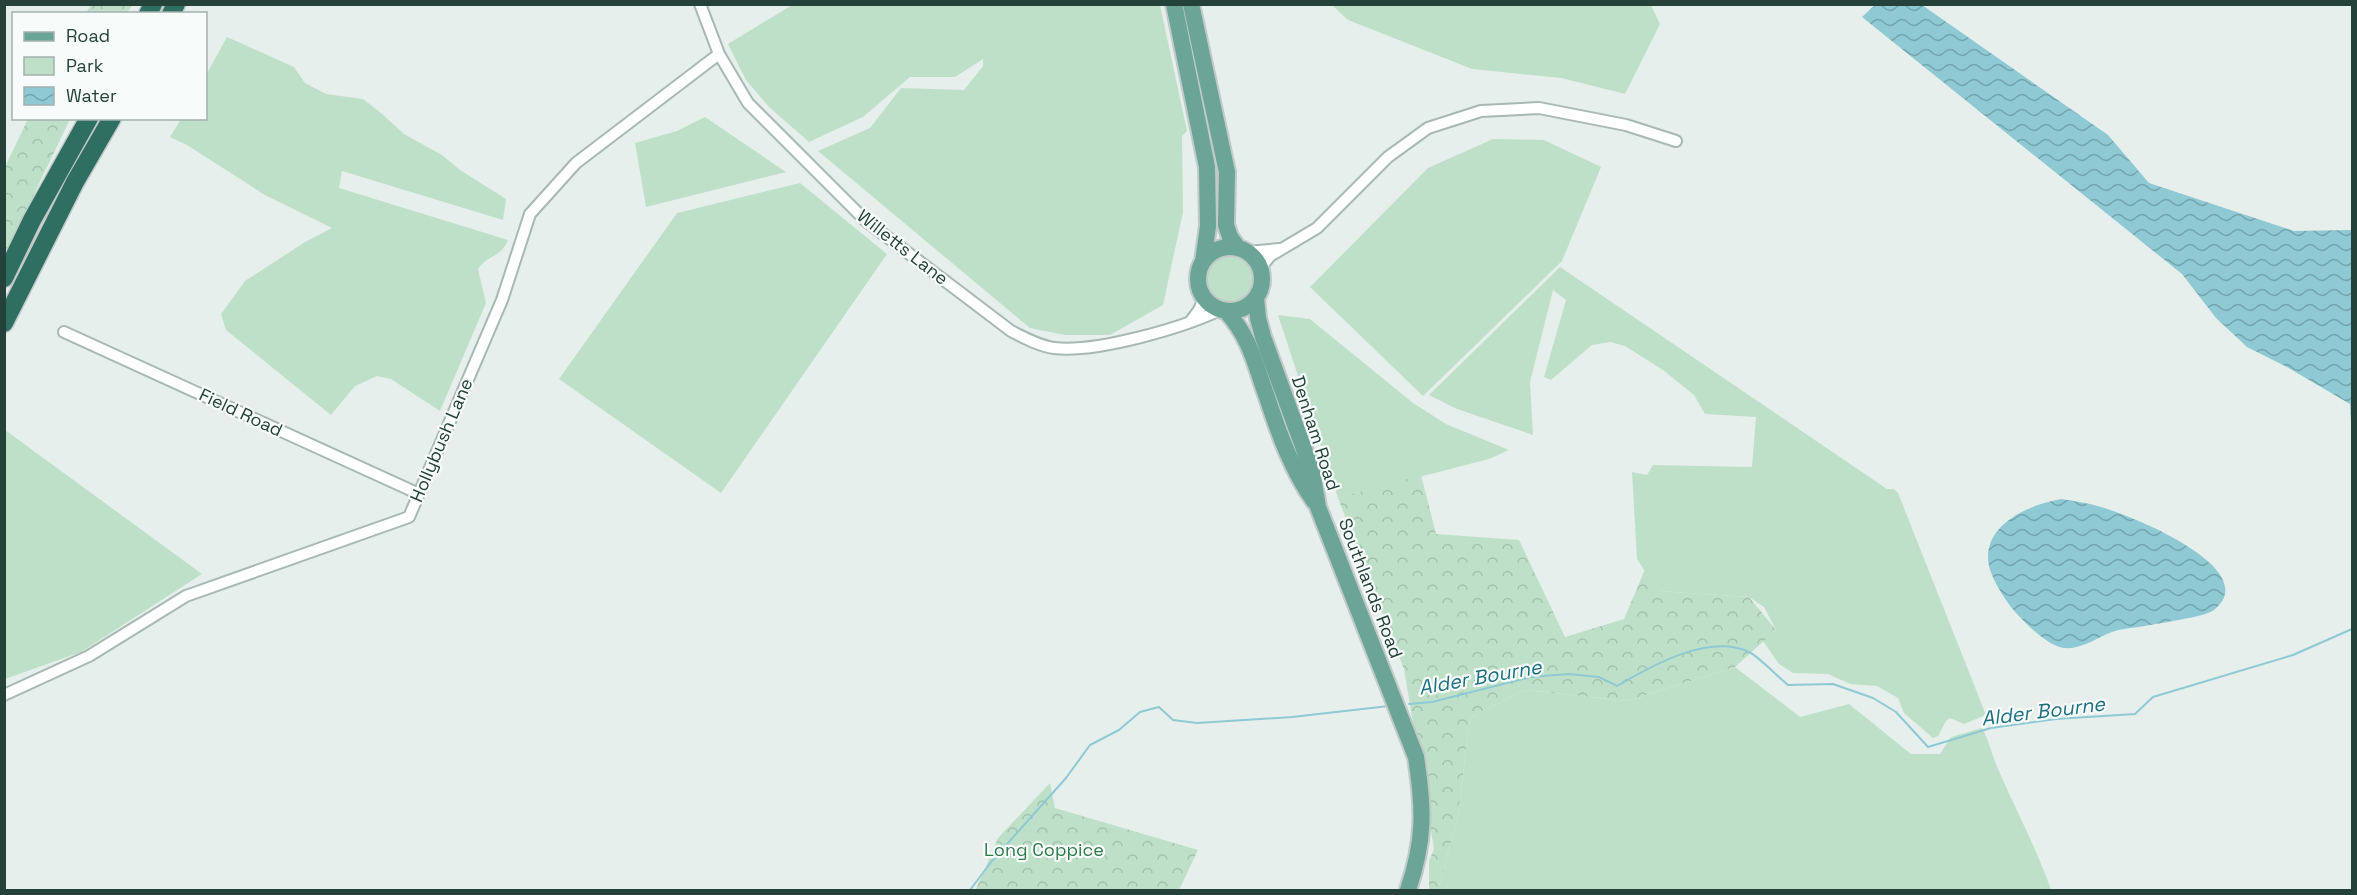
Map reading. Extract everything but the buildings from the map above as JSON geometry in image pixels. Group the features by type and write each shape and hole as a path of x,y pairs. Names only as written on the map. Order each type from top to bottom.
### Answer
{"highway":[{"path":"4,278 32,220 88,120"},
{"path":"4,324 75,182 110,120"}],"main road":[{"path":"1174,4 1207,167 1208,226 1198,280 1204,298 1223,310 1243,309 1256,298 1262,281 1260,269 1255,259 1242,250 1230,237 1226,225 1227,172 1191,4"},
{"path":"1203,262 1218,250 1228,247 1242,250"},
{"name":"Denham Road","path":"1256,298 1260,327 1312,471 1318,507"},
{"name":"Denham Road","path":"1223,310 1245,335 1277,427 1298,478 1318,507"},
{"name":"Southlands Road","path":"1318,507 1416,757 1423,801 1419,857 1408,891"}],"street":[{"name":"Willetts Lane","path":"700,4 719,54 748,103 866,221 1011,331 1035,342 1068,349 1114,342 1166,330 1223,310"},
{"name":"Hollybush Lane","path":"4,695 89,656 186,596 409,517 417,493 502,300 530,214 576,163 719,54"},
{"path":"1260,269 1264,261 1279,249 1298,241 1317,228 1388,157 1428,128 1481,111 1539,108 1626,125 1676,141"},
{"path":"1242,250 1279,249"},
{"path":"1190,322 1204,298"},
{"name":"Field Road","path":"64,332 417,493"}],"green space":[{"path":"91,4 132,5 128,12 87,12"},
{"path":"792,5 1160,5 1187,131 1182,136 1183,212 1163,305 1110,335 1065,335 1030,328 818,151 870,128 901,88 964,90 983,66 983,59 955,77 910,77 863,117 809,142 769,107 746,80 728,44"},
{"path":"1332,5 1651,5 1660,24 1625,94 1561,78 1472,69 1348,20"},
{"path":"227,37 294,67 305,83 326,94 363,99 404,134 442,155 460,170 506,199 503,220 342,171 339,188 508,240 498,254 478,269 486,303 440,411 391,379 377,376 355,386 331,415 226,330 221,314 245,281 305,242 332,228 265,195 187,145 170,137 180,120 207,120 207,73"},
{"path":"705,117 786,172 646,207 635,143 677,131"},
{"path":"28,120 70,120 5,255 5,167"},
{"path":"1493,139 1544,140 1601,167 1562,261 1423,396 1310,287 1428,168"},
{"path":"800,183 887,254 721,493 559,379 677,213"},
{"path":"1225,254 1235,254 1248,261 1255,274 1255,284 1248,297 1235,304 1225,304 1216,300 1209,293 1205,284 1205,274 1209,265 1216,258"},
{"path":"1560,267 1887,489 1894,489 1898,493 1986,715 1964,724 1950,718 1938,736 1933,738 1904,713 1898,698 1877,686 1850,684 1828,674 1793,673 1779,664 1763,641 1776,630 1764,607 1749,597 1658,591 1637,559 1632,472 1647,475 1653,465 1752,467 1756,417 1705,414 1694,395 1663,370 1625,346 1610,342 1592,345 1551,380 1544,377 1566,300 1553,290 1530,382 1533,435 1457,409 1429,395"},
{"path":"1278,315 1310,319 1413,403 1446,424 1509,450 1489,459 1338,498"},
{"path":"5,430 202,574 81,652 5,679"},
{"path":"1421,475 1436,534 1519,540 1565,637 1624,619 1646,567 1659,591 1749,597 1776,630 1735,667 1627,701 1525,690 1470,718 1458,816 1438,890 1429,890 1429,861 1434,849 1404,669 1338,498"},
{"path":"1735,667 1800,717 1849,704 1911,754 1940,754 1951,737 1982,728 2051,890 1438,890 1458,816 1470,718 1525,690 1627,701"},
{"name":"Long Coppice","path":"1050,783 1055,808 1198,850 1179,890 972,890 976,889 998,838"}],"water":[{"path":"1875,5 1922,5 2108,135 2149,183 2294,231 2352,230 2352,439 2350,404 2247,347 2216,318 2182,274 1862,17"},
{"path":"2061,499 2091,504 2116,512 2163,532 2188,546 2208,562 2222,578 2225,594 2214,610 2209,613 2119,630 2078,647 2057,646 2031,628 2008,603 1994,579 1988,556 1990,544 1996,533 2014,516 2038,505"}],"waterway":[{"name":"Alder Bourne","path":"1409,704 1432,702 1531,677 1568,674 1599,677 1617,686 1681,654 1716,646 1733,647 1753,654 1788,685 1833,684 1873,698 1896,712 1928,747 1991,728 2056,719 2135,714 2153,697 2293,655 2352,629"},
{"name":"Alder Bourne","path":"970,890 992,861 1066,778 1090,745 1119,730 1140,712 1159,707 1173,720 1197,723 1292,717 1389,706"}]}
